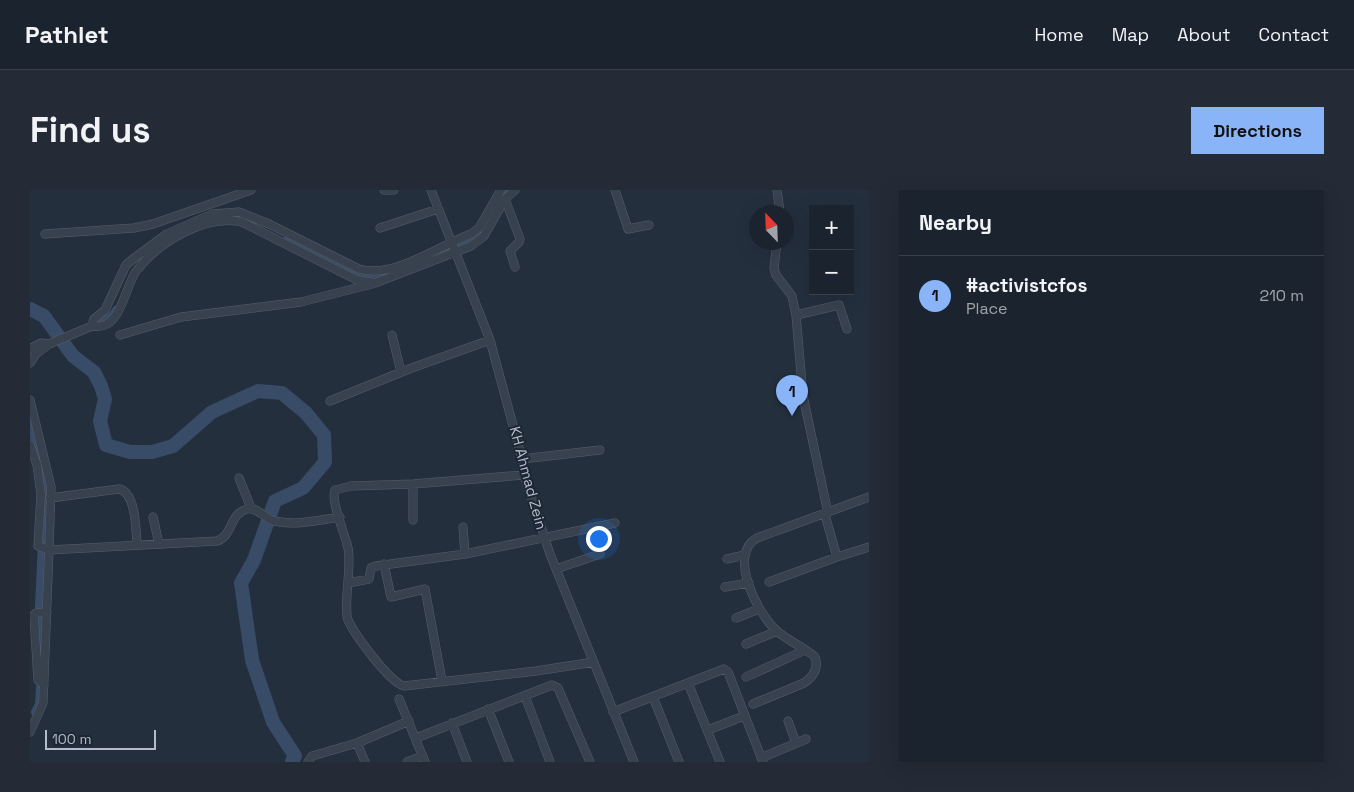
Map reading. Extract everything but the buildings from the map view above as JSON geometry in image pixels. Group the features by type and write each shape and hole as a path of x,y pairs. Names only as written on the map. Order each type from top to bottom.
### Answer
{"street":[{"path":"45,234 134,228 162,222 251,190"},
{"path":"384,190 394,190"},
{"name":"KH Ahmad Zein","path":"431,190 490,340 522,459 524,475 545,538 633,762"},
{"path":"120,335 181,317 301,302 376,283 454,246 471,234 479,228 501,190"},
{"path":"454,246 471,246 484,236 505,199 515,190"},
{"path":"615,190 628,229 649,225"},
{"path":"777,190 779,205"},
{"path":"505,199 520,238 519,242 510,251 516,267"},
{"path":"380,228 438,209"},
{"path":"91,327 94,319 105,310 126,265 168,237 212,214 239,212 369,272 389,270 430,257"},
{"path":"194,225 222,220 242,222 357,280 376,283"},
{"path":"162,222 168,237"},
{"path":"30,363 39,351 51,343 91,327 100,326 114,318 122,307 136,270 168,237"},
{"path":"776,250 774,268 776,275 792,296 796,315 802,396 826,514 837,557"},
{"path":"796,315 839,305 847,329"},
{"path":"392,335 401,372"},
{"path":"330,402 401,372 490,340"},
{"path":"30,349 41,343 51,343"},
{"path":"30,400 34,434 49,472 50,498 44,548 41,612 43,703 30,732"},
{"path":"30,445 37,465 42,495 44,548"},
{"path":"522,459 600,450"},
{"path":"524,475 412,484 340,487 335,490 332,498 340,517 348,549 348,620 372,656 395,681 404,686 536,671 594,662"},
{"path":"239,478 251,508"},
{"path":"412,484 413,520"},
{"path":"50,498 119,489 125,491 129,495 134,514 137,545"},
{"path":"753,704 811,678 816,664 814,656 792,644 777,631 758,609 750,583 745,555 750,542 869,497"},
{"path":"44,548 206,542 223,539 235,517 246,509 251,508 272,521 296,523 340,517"},
{"path":"153,517 159,544"},
{"path":"348,583 369,579 373,566 465,554 616,523"},
{"path":"463,527 465,554"},
{"path":"769,582 869,547"},
{"path":"556,569 600,554"},
{"path":"727,559 745,555"},
{"path":"384,564 391,597 425,589 442,681"},
{"path":"725,587 750,583"},
{"path":"736,618 758,609"},
{"path":"41,612 34,615 42,684"},
{"path":"746,644 777,631"},
{"path":"746,677 805,650"},
{"path":"613,712 721,669 726,670 762,760 806,738"},
{"path":"688,683 720,762"},
{"path":"416,738 552,685 558,688 590,762"},
{"path":"525,696 550,762"},
{"path":"653,697 679,762"},
{"path":"399,699 424,759 407,762"},
{"path":"488,709 509,762"},
{"path":"708,730 744,716"},
{"path":"308,762 312,756 357,743 409,721"},
{"path":"788,722 796,743"},
{"path":"452,723 467,762"},
{"path":"357,743 365,762"}],"waterway":[{"path":"424,260 466,242 481,231 507,190"},
{"path":"228,216 253,221"},
{"path":"288,238 365,276 386,274 404,267"},
{"path":"30,309 44,316 73,356 94,372 105,399 100,421 106,445 130,452 152,452 173,446 212,412 258,391 282,393 306,413 324,435 325,462 303,488 275,501 254,560 241,583 252,660 273,722 295,756 292,762"},
{"path":"96,324 112,316 116,310"},
{"path":"30,422 45,480 39,606 41,668"},
{"path":"35,712 39,704 40,687"}],"place":[{"name":"#activistcfos","path":"792,416"}]}
